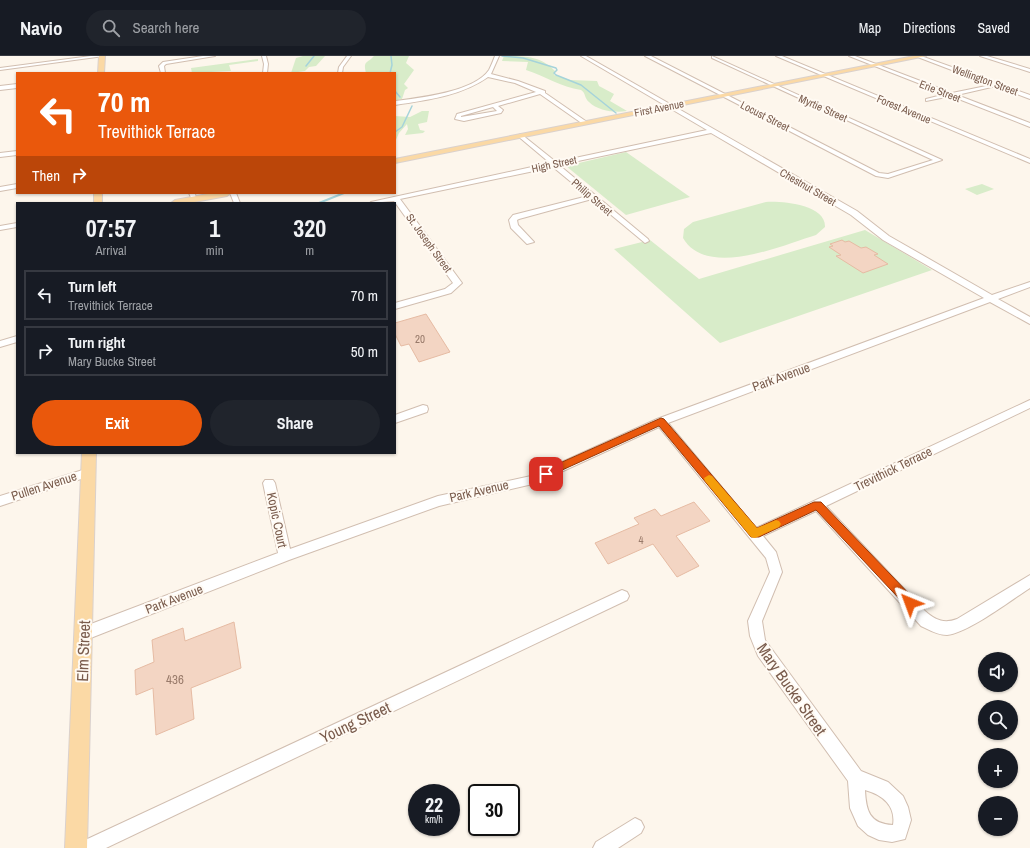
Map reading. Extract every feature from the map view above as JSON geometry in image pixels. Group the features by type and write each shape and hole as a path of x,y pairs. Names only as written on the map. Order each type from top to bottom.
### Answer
{"main road":[{"path":"100,72 102,56"},
{"name":"First Avenue","path":"396,161 920,56"},
{"path":"178,202 193,196 216,194"},
{"name":"Elm Street","path":"76,848 90,454"}],"street":[{"path":"0,68 102,56"},
{"path":"163,72 162,65 166,63 213,56"},
{"path":"264,56 266,64 265,72"},
{"path":"340,72 340,67 349,56"},
{"path":"396,103 449,92 470,85 487,75 493,68 497,56"},
{"name":"Chestnut Street","path":"584,56 854,213 886,238 1030,321"},
{"name":"Locust Street","path":"647,56 883,176"},
{"name":"Forest Avenue","path":"778,56 1030,161"},
{"name":"Erie Street","path":"851,56 1030,125"},
{"name":"Wellington Street","path":"920,56 1030,97"},
{"path":"982,56 1030,71"},
{"name":"Myrtie Street","path":"714,57 939,160 883,176"},
{"path":"487,75 519,82 543,92 585,123"},
{"path":"928,100 996,84"},
{"path":"0,88 16,86"},
{"path":"494,106 500,110 500,112 464,119 457,118 459,115 543,92"},
{"name":"High Street","path":"376,202 392,197 711,131"},
{"name":"Philip Street","path":"521,136 645,242"},
{"path":"0,155 16,153"},
{"path":"0,189 16,186"},
{"path":"530,242 514,226 513,220 516,217 525,213 592,197"},
{"name":"St. Joseph Street","path":"396,202 458,282 455,286 448,290 396,306"},
{"path":"0,228 16,225"},
{"name":"Park Avenue","path":"84,634 285,556 438,501 533,480 661,422 1030,284"},
{"path":"0,344 16,340"},
{"name":"Trevithick Terrace","path":"755,534 1030,404"},
{"path":"396,419 423,409"},
{"name":"Mary Bucke Street","path":"661,422 772,556 776,572 755,621 754,630 757,640 763,651 856,777"},
{"name":"Pullen Avenue","path":"0,501 89,472"},
{"name":"Kopic Court","path":"269,484 285,556"},
{"path":"818,505 916,610 930,623 941,629 954,627 961,624 1030,581"},
{"name":"Young Street","path":"87,848 622,596"},
{"path":"602,848 635,827"}],"green space":[{"path":"303,56 325,56 316,66 309,67 305,71 291,72 296,58"},
{"path":"374,56 409,56 406,63 414,70 404,84 408,88 405,90 402,99 396,101 396,72 366,72 366,63"},
{"path":"504,56 526,57 544,62 555,71 554,75 570,80 597,81 599,86 614,94 610,101 627,111 617,112 597,107 587,100 581,90 574,89 526,70 528,62 502,61"},
{"path":"258,59 258,61 229,65 231,71 192,72 191,68"},
{"path":"422,111 429,111 427,122 418,124 420,130 425,131 423,133 405,135 408,129 407,124 399,133 396,140 396,116 410,117"},
{"path":"626,152 690,197 626,215 566,166"},
{"path":"982,184 994,189 977,195 965,189"},
{"path":"766,202 792,203 811,209 818,213 823,219 825,227 816,235 785,245 746,256 727,258 709,256 694,250 683,238 684,229 693,222"},
{"path":"865,230 932,270 720,343 614,249 650,240 699,279"}],"building":[{"path":"842,240 845,242 849,241 861,248 866,247 878,254 874,255 888,264 863,273 836,256 841,255 829,247 833,246 830,244"},
{"path":"426,314 450,352 419,362 409,344 401,346 396,336 396,323"},
{"path":"694,502 710,521 676,536 699,566 677,577 653,544 608,564 595,543 639,524 634,518 655,509 661,516"},
{"path":"234,622 241,668 191,688 194,719 156,735 153,688 136,695 135,670 154,662 152,640 183,628 185,641"}],"waterway":[{"path":"306,66 314,56"},
{"path":"390,72 392,65 391,56"},
{"path":"502,56 523,58 556,68 557,70 554,73 556,75 581,85 616,113"},
{"path":"396,92 400,97"},
{"path":"396,131 402,127 412,106"},
{"path":"322,202 342,194"}],"slow traffic":[{"path":"709,478 755,534 776,524"}],"route":[{"path":"546,474 661,422 755,534 818,505 910,603"}]}
